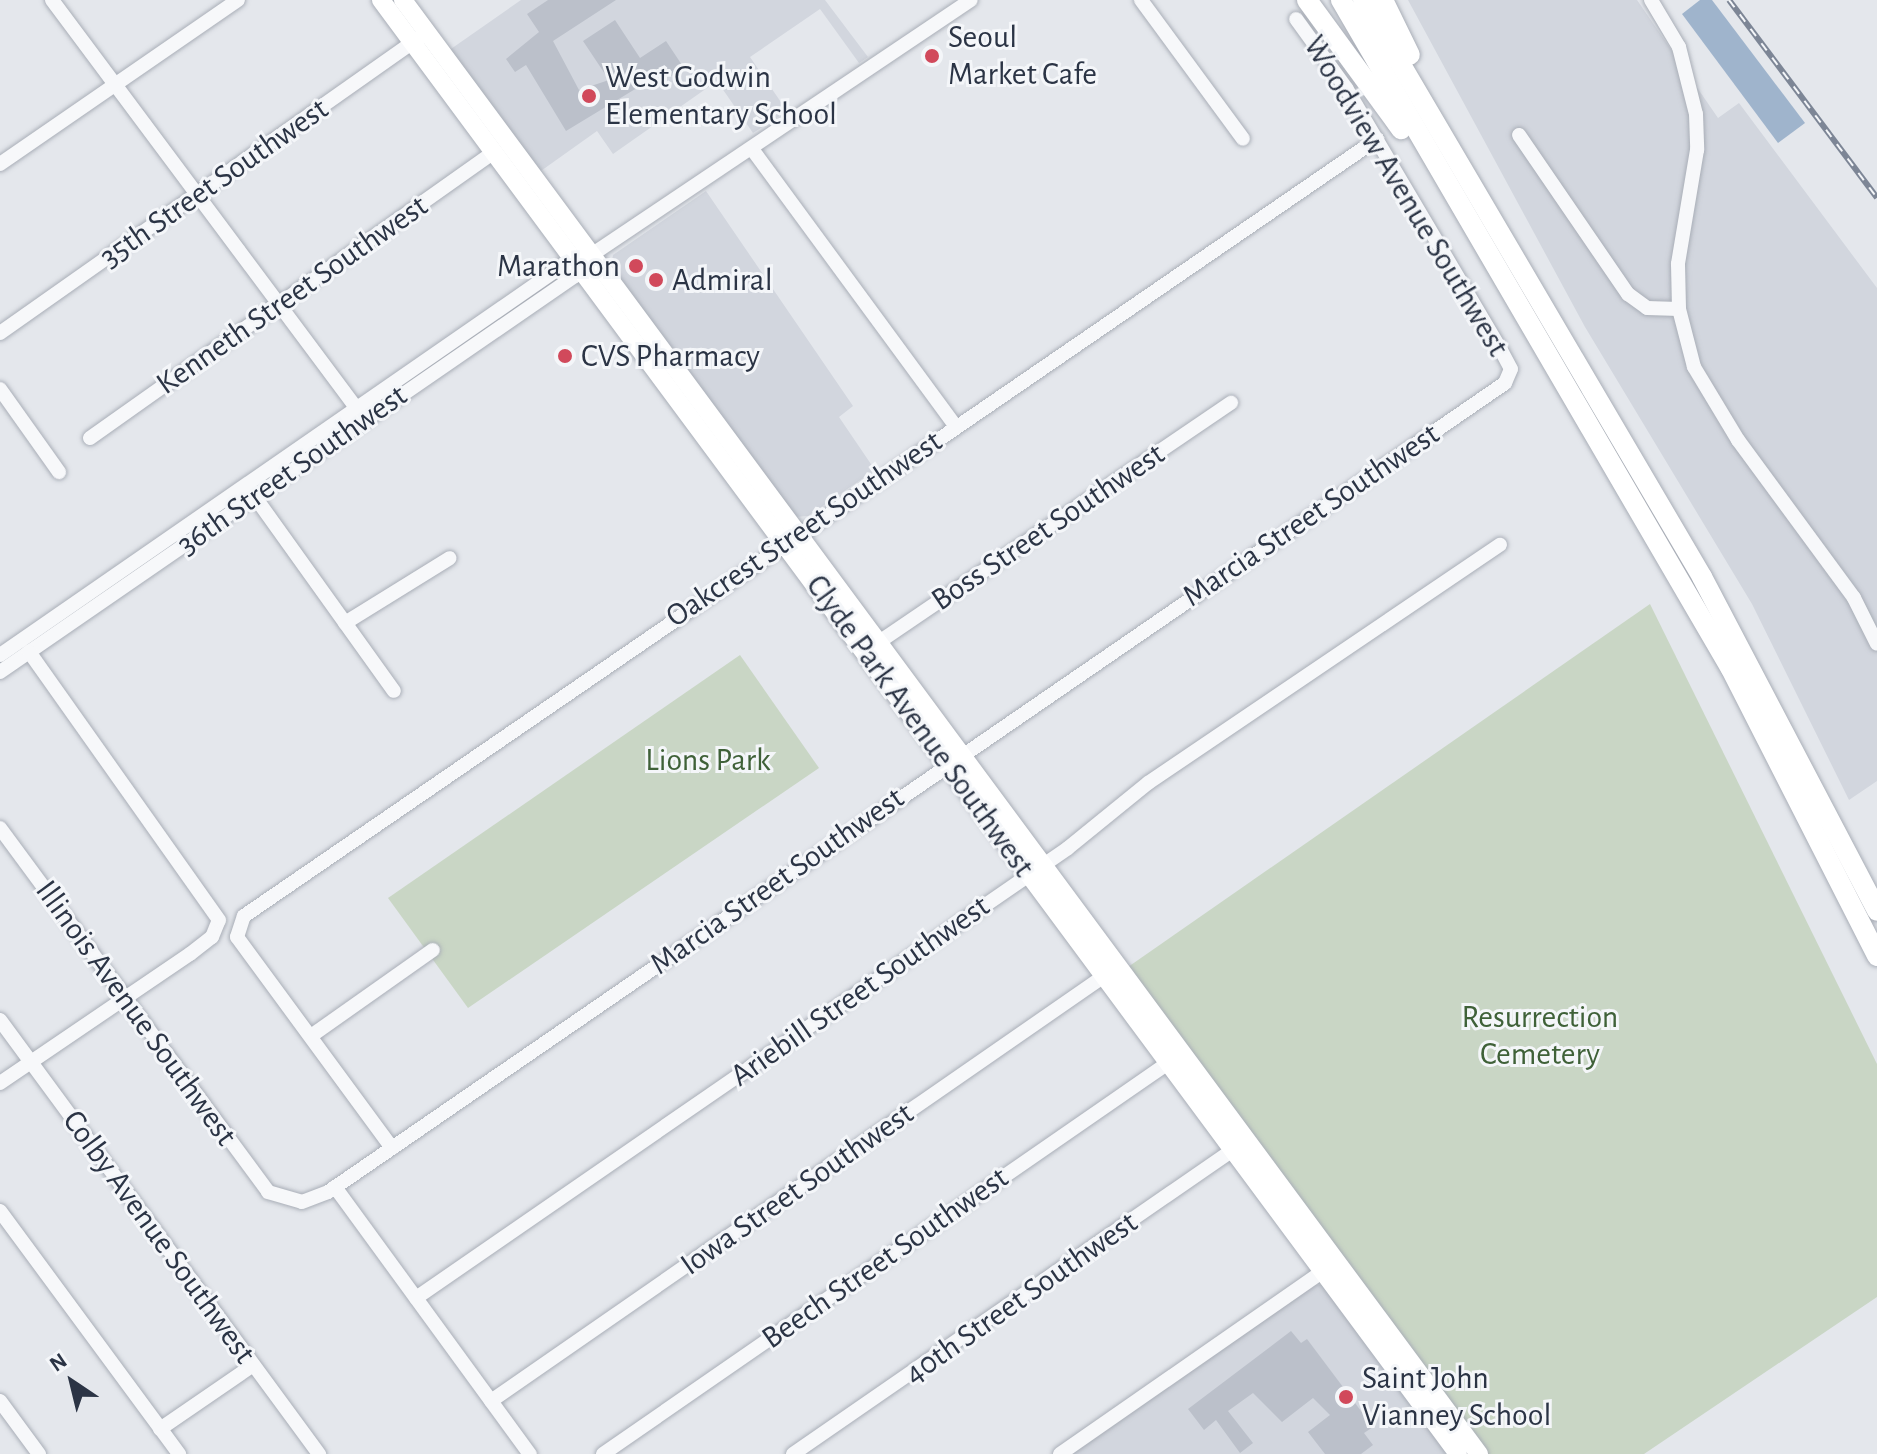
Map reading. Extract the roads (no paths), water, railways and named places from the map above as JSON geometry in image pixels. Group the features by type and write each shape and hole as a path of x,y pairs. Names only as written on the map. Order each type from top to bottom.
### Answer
{"highway":[{"path":"1307,0 1488,252"},
{"path":"1341,0 1731,669 1877,956"},
{"path":"1363,0 1702,577 1877,911"},
{"path":"1383,0 1486,210"}],"main road":[{"name":"Clyde Park Avenue Southwest","path":"393,2 792,537 1329,1267 1458,1454"},
{"name":"Clyde Park Avenue Southwest","path":"420,37 494,152 586,259"},
{"name":"Clyde Park Avenue Southwest","path":"1036,870 1104,976 1168,1063 1240,1146"},
{"name":"Clyde Park Avenue Southwest","path":"1329,1267 1479,1454"}],"street":[{"path":"52,0 360,414"},
{"path":"0,164 238,0"},
{"name":"36th Street Southwest","path":"0,672 565,264 586,259 971,0"},
{"path":"1141,0 1243,139"},
{"path":"1651,0 1679,47 1696,114 1697,150 1678,264 1679,309 1707,393 1854,598 1877,644"},
{"name":"Woodview Avenue Southwest","path":"1296,19 1377,139 1511,376"},
{"name":"35th Street Southwest","path":"0,333 420,37"},
{"path":"1519,135 1628,294 1647,308 1679,309"},
{"name":"Oakcrest Street Southwest","path":"311,1036 237,937 237,926 792,537 1377,139"},
{"path":"752,149 955,425"},
{"name":"Kenneth Street Southwest","path":"90,438 494,152"},
{"name":"Marcia Street Southwest","path":"274,1195 302,1202 335,1187 1511,376"},
{"path":"0,389 59,472"},
{"name":"Boss Street Southwest","path":"872,646 1231,403"},
{"path":"252,492 394,691"},
{"name":"36th Street Southwest","path":"0,655 252,492"},
{"name":"Ariebill Street Southwest","path":"416,1298 1036,870 1148,783 1500,545"},
{"path":"345,623 450,558"},
{"path":"0,1083 126,998 217,930 213,904 29,652"},
{"name":"Illinois Avenue Southwest","path":"0,828 274,1195"},
{"path":"392,1148 311,1036 433,950"},
{"name":"Iowa Street Southwest","path":"491,1401 1104,976"},
{"name":"Colby Avenue Southwest","path":"0,1020 319,1454"},
{"name":"Beech Street Southwest","path":"603,1454 1168,1063"},
{"name":"40th Street Southwest","path":"793,1454 1240,1146"},
{"path":"335,1187 530,1454"},
{"path":"0,1211 179,1454"},
{"path":"1060,1454 1329,1267"},
{"path":"160,1429 253,1365"},
{"path":"0,1401 39,1454"}],"water":[{"path":"1700,0 1712,0 1805,123 1778,143 1682,14"}],"railway":[{"path":"1729,0 1877,198"}],"place":[{"name":"Seoul Market Cafe","path":"932,56"},
{"name":"West Godwin Elementary School","path":"589,96"},
{"name":"Marathon","path":"636,266"},
{"name":"Admiral","path":"656,280"},
{"name":"CVS Pharmacy","path":"565,356"},
{"name":"Saint John Vianney School","path":"1346,1397"}],"park label":[{"name":"Lions Park","path":"708,760"},
{"name":"Resurrection Cemetery","path":"1540,1036"}]}
